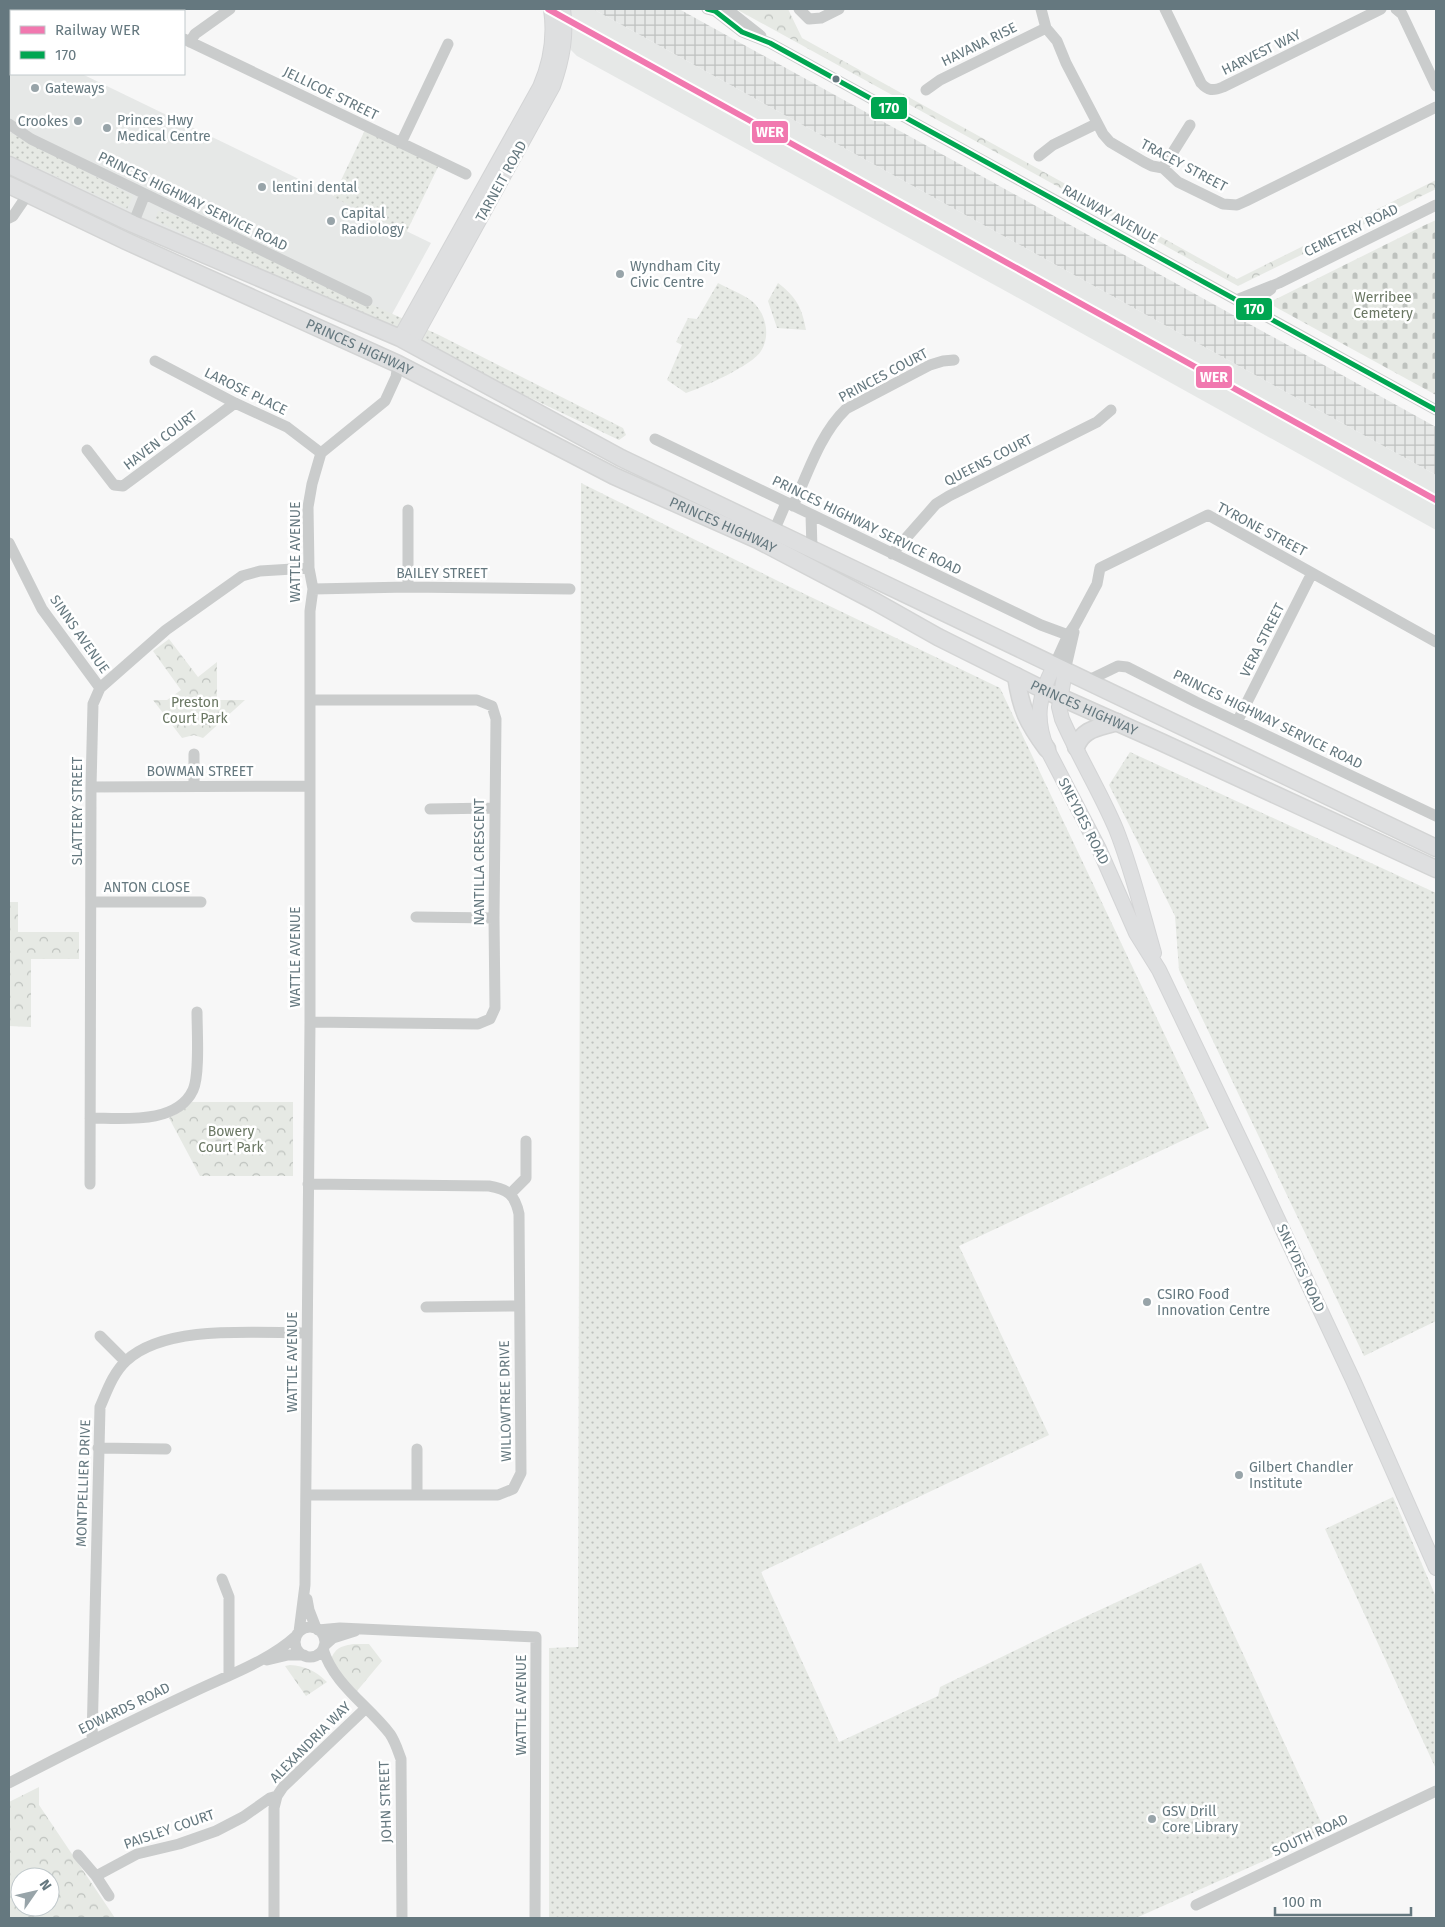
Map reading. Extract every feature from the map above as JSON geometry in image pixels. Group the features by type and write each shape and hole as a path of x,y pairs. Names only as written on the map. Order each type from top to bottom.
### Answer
{"highway":[{"name":"PRINCES HIGHWAY","path":"9,165 133,224 405,341 621,458 1436,848"},
{"name":"PRINCES HIGHWAY","path":"9,185 126,242 398,364 614,476 758,540 938,637 1042,689 1436,869"},
{"path":"126,242 133,224"},
{"path":"398,364 405,341"},
{"path":"614,476 621,458"},
{"path":"774,531 787,555"},
{"path":"1016,676 1021,706 1034,731 1047,749"},
{"path":"1076,747 1081,737 1087,732 1117,722"}],"main road":[{"name":"TARNEIT ROAD","path":"545,90 551,54 553,25 551,9"},
{"name":"TARNEIT ROAD","path":"405,341 545,90 559,69 565,35 563,9"},
{"name":"SNEYDES ROAD","path":"1059,668 1042,689 1039,719 1041,734 1047,749 1099,849 1136,933 1159,970 1353,1380 1436,1568"},
{"name":"SNEYDES ROAD","path":"1059,668 1061,698 1059,707 1062,719 1099,790 1116,830 1132,874 1159,970"}],"street":[{"path":"187,40 230,9"},
{"name":"RAILWAY AVENUE","path":"707,9 715,11 742,32 770,43 1436,410"},
{"name":"RAILWAY AVENUE","path":"727,9 770,43"},
{"path":"799,9 809,19 815,20 839,9"},
{"name":"TRACEY STREET","path":"1041,9 1046,28 1058,41 1096,124 1110,142 1144,162 1163,168 1178,182 1223,204 1237,205 1436,107"},
{"name":"HARVEST WAY","path":"1165,9 1202,83 1206,88 1212,90 1223,87 1381,9"},
{"path":"1396,9 1402,14 1436,86"},
{"name":"HAVANA RISE","path":"926,90 940,80 1046,28"},
{"name":"JELLICOE STREET","path":"187,40 466,174"},
{"path":"401,143 448,44"},
{"name":"PRINCES HIGHWAY SERVICE ROAD","path":"9,124 31,139 367,301"},
{"path":"1039,156 1053,146 1096,124"},
{"path":"1163,168 1190,125"},
{"path":"9,218 13,216 28,194"},
{"path":"133,224 145,194"},
{"name":"CEMETERY ROAD","path":"1236,300 1279,283 1436,205"},
{"name":"CEMETERY ROAD","path":"1248,306 1279,283"},
{"name":"PRINCES COURT","path":"790,504 835,419 846,409 930,365 954,360"},
{"name":"LAROSE PLACE","path":"155,361 234,403 287,427 322,453"},
{"path":"322,453 385,402 396,377 398,364"},
{"name":"HAVEN COURT","path":"87,450 114,485 123,486 234,403"},
{"name":"QUEENS COURT","path":"892,554 936,504 1097,422 1111,410"},
{"name":"PRINCES HIGHWAY SERVICE ROAD","path":"655,439 1041,625 1068,635"},
{"name":"WATTLE AVENUE","path":"298,1634 305,1585 306,1495 310,1022 310,611 313,589 309,568 308,506 312,484 322,453"},
{"name":"PRINCES HIGHWAY","path":"774,531 790,504"},
{"path":"408,510 408,587"},
{"path":"811,514 812,550"},
{"name":"TYRONE STREET","path":"1059,668 1068,635 1097,584 1100,568 1104,564 1112,562 1208,515 1436,642"},
{"name":"SINNS AVENUE","path":"9,543 42,609 100,688"},
{"path":"100,688 166,630 242,576 260,570 309,568"},
{"name":"VERA STREET","path":"1238,720 1312,573"},
{"name":"BAILEY STREET","path":"313,589 408,587 570,589"},
{"name":"TYRONE STREET","path":"1059,668 1075,625"},
{"name":"PRINCES HIGHWAY SERVICE ROAD","path":"1087,681 1118,666 1127,667 1196,702 1238,720 1436,816"},
{"name":"SLATTERY STREET","path":"90,1184 91,787 93,704 100,688"},
{"name":"NANTILLA CRESCENT","path":"310,1022 478,1024 490,1019 495,1008 494,808 496,719 492,706 477,700 311,700"},
{"path":"194,754 194,786"},
{"name":"BOWMAN STREET","path":"91,787 310,786"},
{"path":"430,809 494,808"},
{"name":"ANTON CLOSE","path":"92,902 201,902"},
{"path":"416,917 494,918"},
{"path":"90,1118 144,1118 164,1114 181,1104 194,1089 197,1012"},
{"path":"308,1184 489,1186 503,1188 510,1194 526,1178 526,1141"},
{"name":"WILLOWTREE DRIVE","path":"306,1495 498,1495 513,1489 521,1473 519,1214 516,1202 510,1194"},
{"path":"426,1307 519,1306"},
{"name":"MONTPELLIER DRIVE","path":"92,1740 100,1407 110,1382 125,1361 144,1348 165,1340 206,1334 307,1333"},
{"path":"100,1336 125,1361"},
{"path":"98,1448 166,1449"},
{"path":"417,1449 418,1494"},
{"path":"222,1579 229,1597 229,1674"},
{"name":"WATTLE AVENUE","path":"305,1585 309,1610 317,1629 340,1628 536,1637 536,1918"},
{"path":"307,1627 317,1629 324,1637 323,1647 317,1655 306,1656 297,1650 295,1640 298,1634 307,1627"},
{"name":"WATTLE AVENUE","path":"323,1647 333,1638 362,1630"},
{"name":"EDWARDS ROAD","path":"9,1783 92,1740 253,1663 281,1648 298,1634"},
{"name":"JOHN STREET","path":"323,1647 327,1662 337,1677 391,1735 401,1759 402,1918"},
{"name":"EDWARDS ROAD","path":"253,1663 288,1655 306,1656"},
{"name":"JOHN STREET","path":"306,1656 337,1677"},
{"name":"ALEXANDRIA WAY","path":"274,1918 274,1808 277,1796 283,1787 366,1708"},
{"name":"SOUTH ROAD","path":"1196,1905 1436,1791"},
{"name":"PAISLEY COURT","path":"96,1876 137,1854 179,1844 216,1831 243,1817 270,1798 277,1796"},
{"path":"78,1854 109,1896"}],"shaded area":[{"path":"9,9 55,9 10,10 10,75 84,75 431,243 385,327 197,247 9,160"},
{"path":"568,9 593,9 1436,475 1436,530 577,56 571,50"},
{"path":"593,9 679,9 1436,427 1436,475"}],"green space":[{"path":"736,9 788,9 802,38 1237,279 1436,180 1436,189 1238,286"},
{"path":"365,130 439,165 406,233 333,197"},
{"path":"9,132 133,196 127,209 45,171 9,157"},
{"path":"158,211 174,215 439,335 623,428 626,435 619,440 155,220"},
{"name":"Werribee Cemetery","path":"1436,220 1436,395 1268,303 1423,226"},
{"path":"718,283 743,295 755,304 765,321 766,340 761,351 748,363 715,381 686,393 667,380 682,345 676,342 688,318 697,319"},
{"path":"778,283 797,303 806,330 777,328 768,301"},
{"path":"581,483 788,586 1000,688 1209,1128 959,1246 1049,1435 761,1572 839,1742 938,1696 940,1687 1201,1563 1326,1833 1136,1918 549,1918 549,1648 578,1647"},
{"name":"Preston Court Park","path":"169,639 198,677 217,662 217,700 245,700 203,738 194,735 182,738 153,700 167,700 181,690 153,651"},
{"path":"1130,752 1436,893 1436,1321 1364,1356 1179,970 1175,916 1109,785"},
{"path":"9,902 18,902 18,932 79,932 79,959 31,959 31,1027 9,1026"},
{"name":"Bowery Court Park","path":"192,1102 293,1102 293,1176 200,1176 169,1118"},
{"path":"1393,1497 1436,1597 1436,1769 1325,1529"},
{"path":"354,1644 369,1644 382,1661 357,1691 336,1669 331,1659 340,1648"},
{"path":"290,1665 310,1670 327,1682 306,1696 285,1666"},
{"path":"39,1787 39,1805 115,1918 9,1918 9,1802"}],"rail line":[{"name":"WER","path":"548,9 1436,500"}],"transit line":[{"name":"170","path":"707,9 715,11 742,32 770,43 1436,410"}],"place":[{"name":"Gateways","path":"35,88"},
{"name":"Crookes","path":"78,121"},
{"name":"Princes Hwy Medical Centre","path":"107,128"},
{"name":"lentini dental","path":"262,187"},
{"name":"Capital Radiology","path":"331,221"},
{"name":"Wyndham City Civic Centre","path":"620,274"},
{"name":"CSIRO Foođ Innovation Centre","path":"1147,1302"},
{"name":"Gilbert Chandler Institute","path":"1239,1475"},
{"name":"GSV Drill Core Library","path":"1152,1819"}]}
